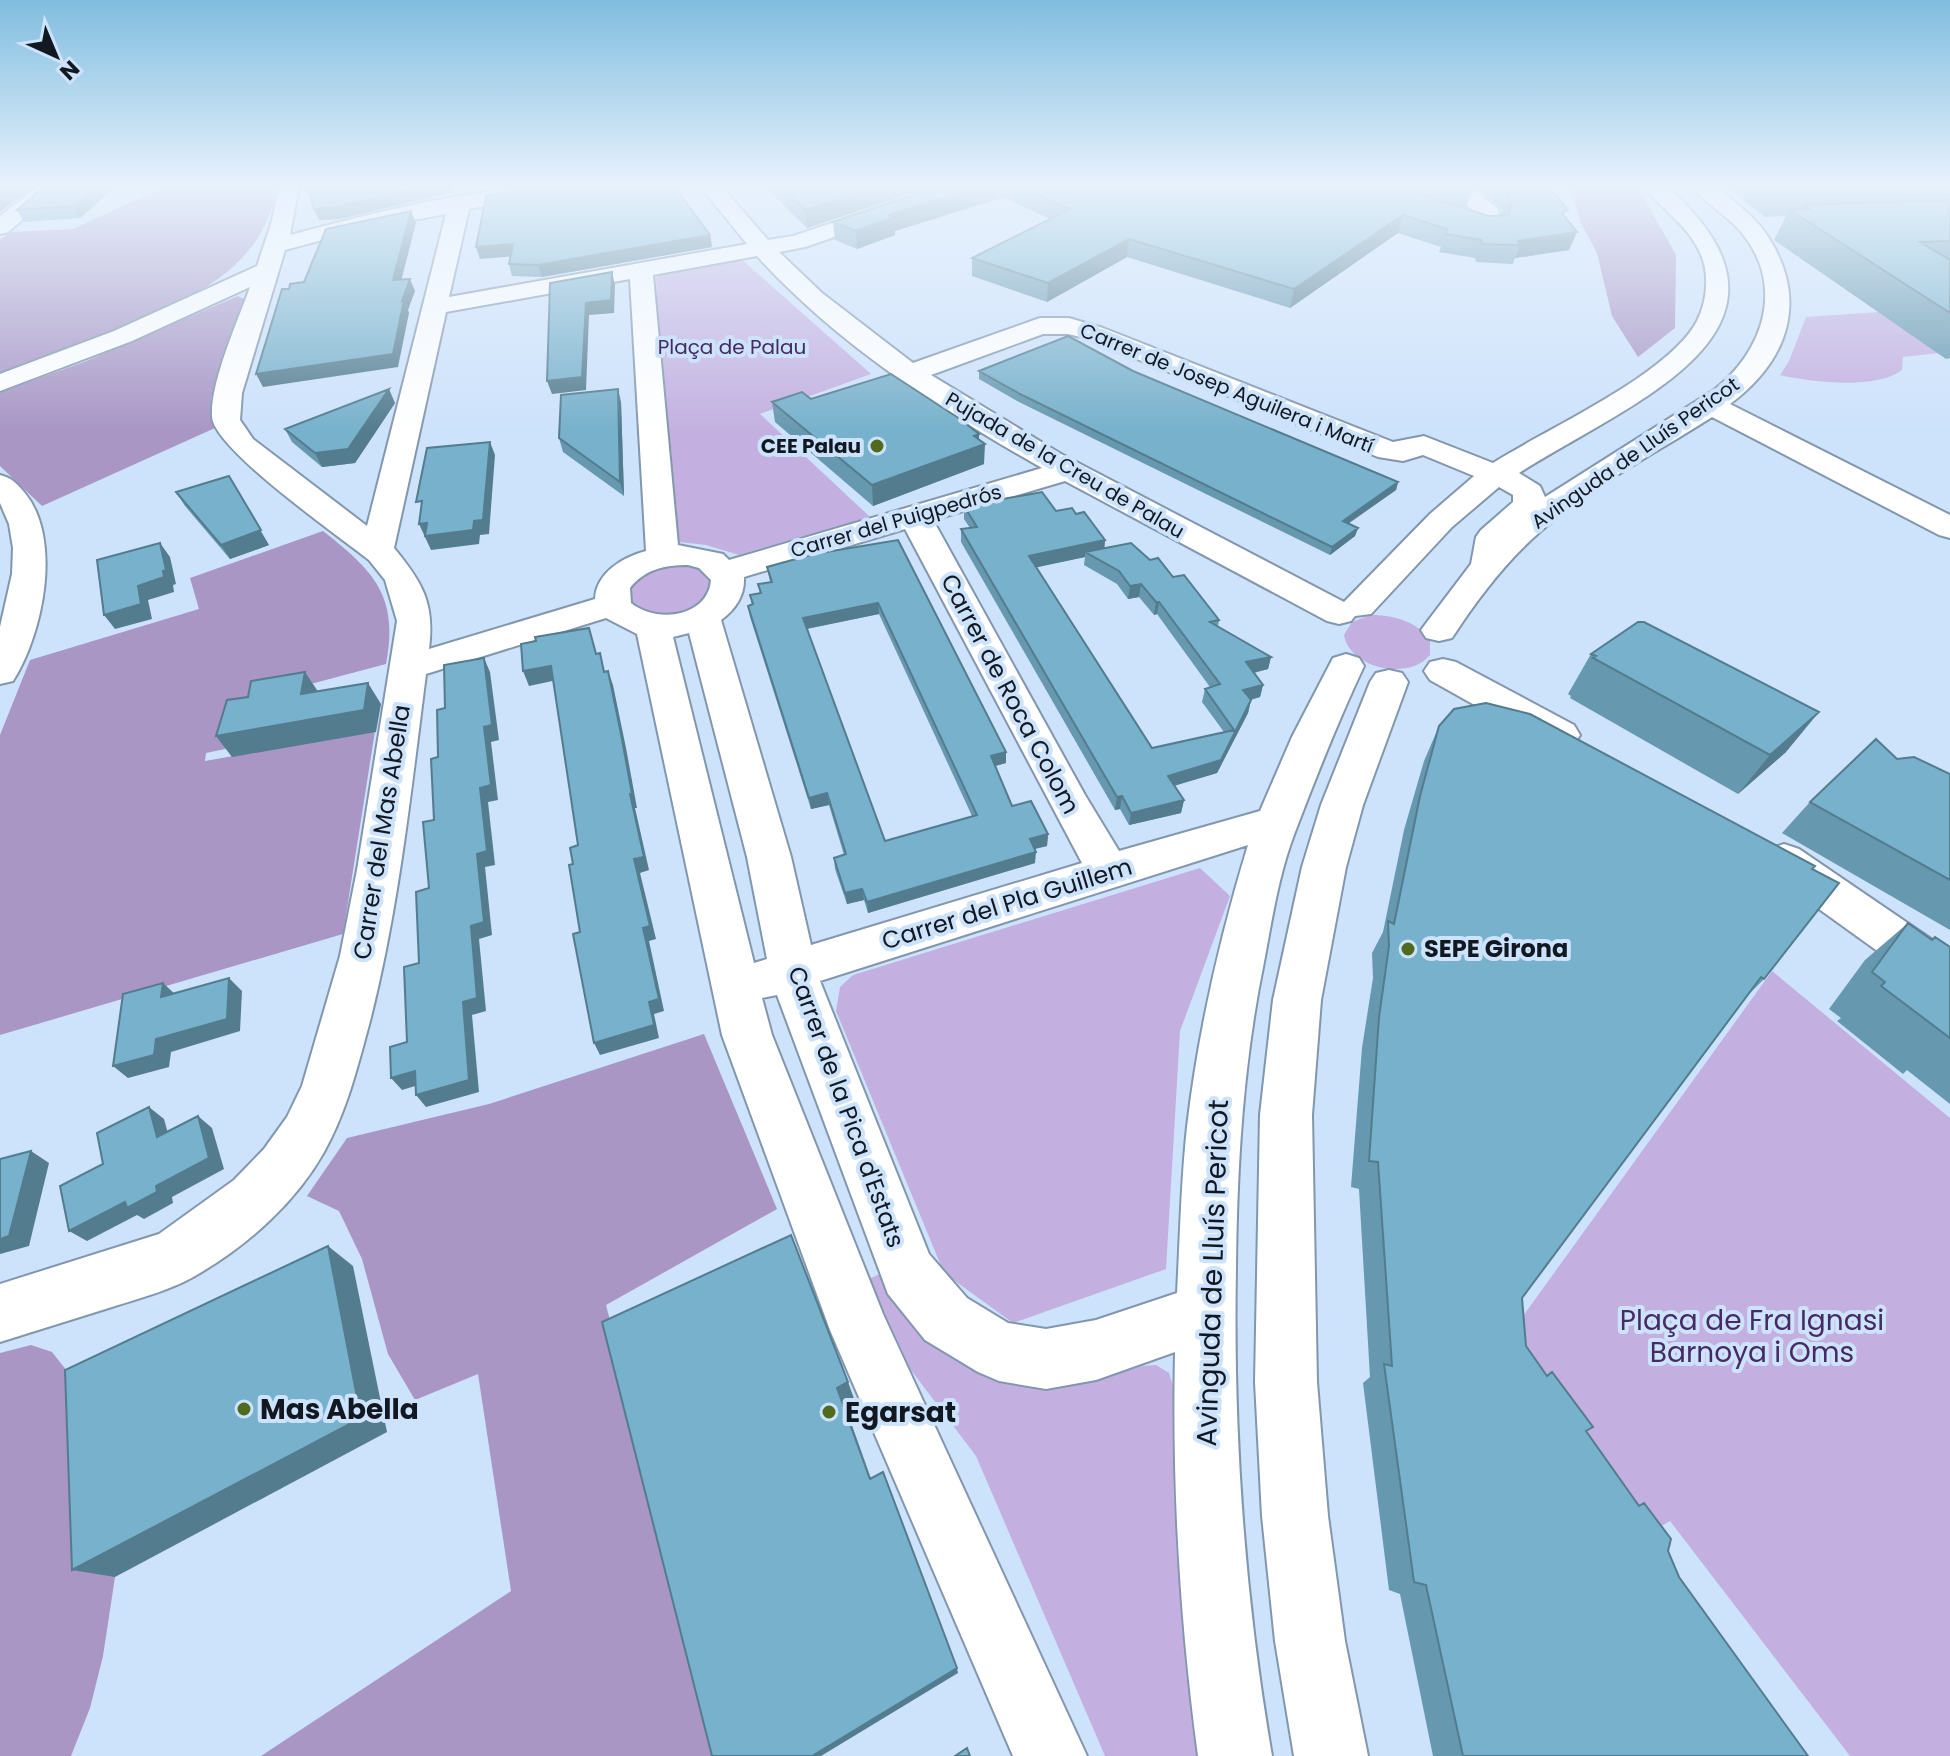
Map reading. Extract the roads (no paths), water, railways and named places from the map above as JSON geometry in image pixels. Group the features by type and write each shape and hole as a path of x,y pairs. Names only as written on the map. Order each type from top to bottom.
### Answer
{"street":[{"path":"0,383 145,327 252,268"},
{"name":"Carrer del Mas Abella","path":"0,1313 158,1264 218,1228 253,1199 283,1167 306,1134 327,1087 363,956 379,870 415,621 410,599 396,570 377,550 242,445 229,427 226,400 267,268"},
{"path":"377,550 444,268"},
{"path":"434,307 659,268"},
{"name":"Pujada de la Creu de Palau","path":"782,268 813,298 911,373 1068,470 1283,587 1349,609"},
{"path":"1349,609 1418,617 1449,645 1451,656 1443,671 1423,680 1367,674 1334,655 1325,635 1328,623 1349,609 1496,474 1661,375 1700,337 1716,305 1715,268"},
{"name":"Avinguda de Lluís Pericot","path":"1418,617 1466,589 1546,511 1711,405 1744,378 1761,355 1777,323 1779,298 1775,268"},
{"path":"641,271 663,557"},
{"name":"Carrer de Josep Aguilera i Martí","path":"911,373 1029,329 1069,326 1173,363 1388,451 1403,452 1424,445 1519,484 1529,493 1529,505 1492,537 1487,567"},
{"path":"1234,360 1424,445"},
{"path":"1711,405 1950,528"},
{"name":"Carrer del Puigpedrós","path":"725,572 1068,470"},
{"path":"0,484 12,494 23,511 28,533 28,562 16,636 0,672"},
{"name":"Carrer de Roca Colom","path":"914,515 1069,804 1109,871"},
{"path":"663,557 700,557 725,572 729,585 724,598 702,616 653,627 629,619 613,605 612,590 621,576 639,564 663,557"},
{"path":"409,667 613,605"},
{"name":"Carrer de la Pica d'Estats","path":"702,616 769,857 793,971 908,1274 946,1319 999,1351 1046,1359 1096,1350 1206,1312"},
{"path":"653,627 742,1012 860,1330 1050,1756"},
{"path":"1443,671 1589,751"},
{"path":"1331,1756 1310,1641 1295,1516 1286,1382 1286,1115 1297,1000 1324,867 1342,805 1367,674"},
{"name":"Avinguda de Lluís Pericot","path":"1235,1756 1216,1626 1207,1502 1206,1312 1210,1164 1230,1006 1265,861 1286,799 1367,674"},
{"name":"Carrer del Pla Guillem","path":"742,1012 793,971 1109,871 1279,822"},
{"path":"1750,839 1871,919 1950,977"}],"place":[{"name":"CEE Palau","path":"877,446"},
{"name":"SEPE Girona","path":"1408,949"},
{"name":"Mas Abella","path":"244,1409"},
{"name":"Egarsat","path":"829,1412"}],"park label":[{"name":"Plaça de Palau","path":"732,347"},
{"name":"Plaça de Fra Ignasi Barnoya i Oms","path":"1752,1336"}]}
